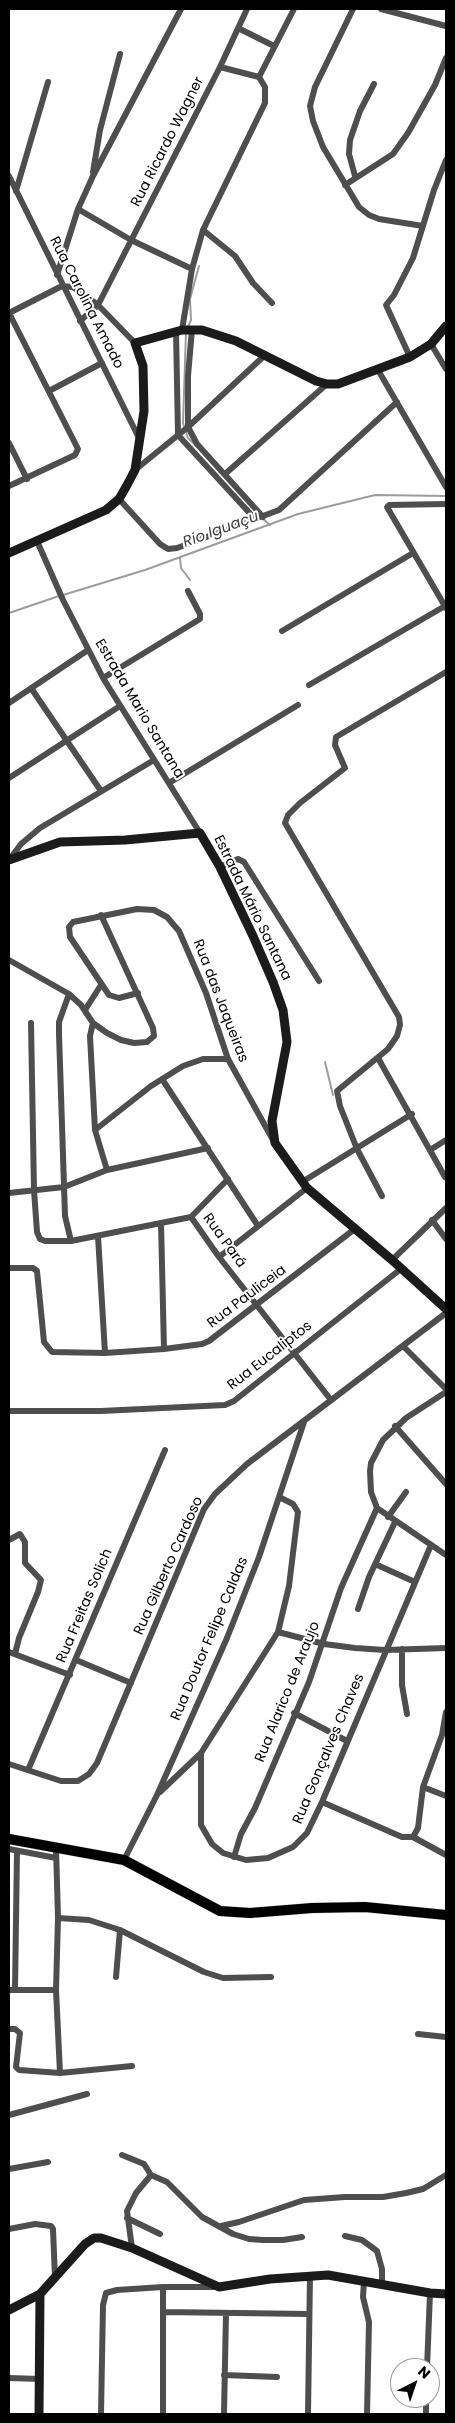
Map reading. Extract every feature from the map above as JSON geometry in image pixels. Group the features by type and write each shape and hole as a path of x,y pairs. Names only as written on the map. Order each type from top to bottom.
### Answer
{"main road":[{"path":"9,1839 56,1853 124,1860 220,1911 250,1914 312,1908 365,1907 446,1915"}],"street":[{"path":"57,275 78,209 93,176 181,9"},
{"path":"220,67 247,9"},
{"path":"260,518 183,431 185,330 192,269 204,230 264,108 266,92 259,77 294,9"},
{"path":"353,9 315,87 310,106 313,121 323,147 359,208 369,215 424,226"},
{"path":"381,9 446,26"},
{"path":"238,28 274,46"},
{"path":"93,176 100,130 120,54"},
{"path":"345,185 355,176 385,160 396,150 434,85 446,58"},
{"name":"Rua Ricardo Wagner","path":"98,305 220,67 259,77"},
{"path":"16,191 48,82"},
{"path":"355,176 349,154 350,140 360,111 374,84"},
{"path":"410,357 386,305 394,295 413,258 446,160"},
{"name":"Rua Carolina Amado","path":"9,176 141,442"},
{"path":"78,209 131,240 192,269"},
{"path":"204,230 235,256 254,283 272,303"},
{"path":"9,486 27,479 77,452 77,445 9,313 62,286 78,289 98,305 135,343 143,366 144,392 141,442 135,470 119,498 96,516 9,552"},
{"path":"80,321 98,305"},
{"path":"135,343 185,330 214,333 236,341 304,376 327,384 350,381 410,357 431,344 446,326"},
{"path":"183,431 188,376 185,330"},
{"path":"431,344 446,369"},
{"path":"135,470 183,431 264,356"},
{"path":"49,391 102,363"},
{"path":"378,370 446,487"},
{"path":"226,474 327,384"},
{"path":"119,498 160,544 168,549 177,548 279,510 397,402"},
{"path":"183,431 226,474 260,518"},
{"path":"9,443 27,479"},
{"path":"309,685 446,607 388,509 388,505 446,504"},
{"name":"Estrada Mario Santana","path":"37,541 103,678 200,833"},
{"path":"282,631 413,552"},
{"path":"103,678 200,619 200,614 188,591"},
{"path":"9,703 88,650"},
{"path":"382,1196 357,1149 340,1106 337,1091 388,1049 397,1036 400,1025 399,1017 285,823 288,815 300,803 345,768 334,742 336,738 446,672"},
{"path":"31,688 101,792"},
{"path":"169,783 298,705"},
{"path":"9,778 66,739 120,706"},
{"path":"9,860 21,844 40,828 154,760"},
{"path":"9,860 60,842 125,840 200,833"},
{"name":"Estrada Mário Santana","path":"200,833 220,867 274,982 283,1010 287,1042 272,1121 275,1143 304,1185 402,1268 446,1309"},
{"path":"220,867 238,859 244,862 319,981"},
{"name":"Rua das Jaqueiras","path":"101,985 70,937 69,927 73,922 137,909 154,910 167,916 179,931 206,993 228,1059 275,1143"},
{"path":"9,960 69,994 85,1010 93,1023 122,1040 134,1043 147,1042 154,1036 153,1028 101,915"},
{"path":"85,1010 101,985 114,998 138,993"},
{"path":"69,994 59,1022 65,1216 71,1241"},
{"path":"31,1023 34,1190"},
{"path":"93,1023 90,1036 95,1130 107,1170"},
{"path":"378,1058 412,1114 445,1177"},
{"path":"95,1130 162,1079 193,1062 228,1059"},
{"path":"162,1079 258,1226"},
{"path":"218,1257 258,1226 304,1185 412,1114"},
{"path":"430,1150 446,1140"},
{"path":"9,1193 64,1187 107,1170 208,1148"},
{"path":"191,1217 228,1179"},
{"name":"Rua Pará","path":"34,1190 37,1232 40,1239 45,1241 71,1241 191,1217 218,1257 331,1400"},
{"path":"392,1260 446,1208"},
{"path":"432,1220 446,1239"},
{"path":"161,1224 164,1349"},
{"name":"Rua Pauliceia","path":"9,1268 33,1268 37,1271 44,1342 49,1350 57,1352 105,1353 164,1349 209,1341 356,1228"},
{"path":"98,1236 105,1353"},
{"name":"Rua Eucaliptos","path":"9,1411 101,1411 225,1405 234,1401 295,1354 402,1268"},
{"name":"Rua Gilberto Cardoso","path":"9,1764 60,1781 78,1782 89,1774 97,1763 204,1509 215,1494 230,1479 446,1313"},
{"path":"404,1346 446,1390 396,1426 383,1440 371,1463 371,1492 377,1508 446,1555"},
{"name":"Rua Doutor Felipe Caldas","path":"124,1860 157,1795 230,1630 305,1421"},
{"path":"396,1426 446,1484"},
{"name":"Rua Freitas Solich","path":"28,1770 165,1450"},
{"path":"388,1517 406,1492"},
{"path":"157,1795 201,1753 278,1632 289,1586 298,1512 293,1504 279,1497"},
{"name":"Rua Alarico de Araujo","path":"234,1857 241,1834 255,1808 324,1644 341,1588 377,1508"},
{"path":"358,1609 375,1564 395,1522"},
{"path":"13,1536 25,1542 25,1563 41,1580 38,1592 12,1653 70,1675"},
{"name":"Rua Gonçalves Chaves","path":"201,1753 201,1825 204,1833 218,1850 246,1860 268,1858 293,1847 307,1833 322,1802 431,1545"},
{"path":"375,1564 415,1582"},
{"path":"278,1632 324,1644 385,1650 446,1648"},
{"path":"402,1649 402,1685 407,1714"},
{"path":"76,1660 131,1683"},
{"path":"413,1837 418,1828 423,1788 442,1735 446,1712"},
{"path":"294,1713 347,1741"},
{"path":"423,1788 446,1796"},
{"path":"322,1802 402,1837 413,1837 446,1855"},
{"path":"9,1849 56,1853 58,1918 56,1990 60,2073"},
{"path":"17,1850 12,1990 56,1990"},
{"path":"58,1918 89,1920 120,1930 204,1972 223,1978 271,1977"},
{"path":"116,1977 120,1930"},
{"path":"9,2029 15,2029 20,2033 17,2069 60,2073 132,2066"},
{"path":"418,2034 446,2037"},
{"path":"9,2115 87,2094"},
{"path":"122,2156 144,2164 148,2177"},
{"path":"9,2169 48,2162"},
{"path":"221,2226 239,2222 304,2200 383,2197 406,2194 423,2189 446,2175"},
{"path":"132,2248 127,2218 131,2202 148,2177"},
{"path":"148,2177 167,2182 202,2217 233,2234 250,2239 274,2241 302,2237"},
{"path":"127,2218 160,2234"},
{"path":"9,2229 35,2224 51,2226 55,2278"},
{"path":"345,2236 362,2240 377,2251 382,2269 382,2284"},
{"path":"9,2310 40,2294 85,2244 94,2238 111,2240 132,2248 218,2287"},
{"path":"308,2414 310,2275"},
{"path":"101,2414 103,2305 105,2296 110,2291 163,2287 218,2287 310,2275 342,2277 430,2293 446,2294"},
{"path":"364,2281 363,2297 369,2322 367,2414"},
{"path":"163,2287 163,2414"},
{"path":"427,2358 430,2293"},
{"path":"39,2414 40,2294"},
{"path":"164,2312 309,2314"},
{"path":"224,2414 226,2313"},
{"path":"224,2375 277,2376"},
{"path":"9,2378 40,2379"}],"waterway":[{"path":"188,327 191,320 190,299 199,266"},
{"path":"186,333 183,423 188,438 193,443"},
{"name":"Rio Iguaçu","path":"63,595 145,570 298,514 375,495 446,496"},
{"name":"Rio Iguaçu","path":"262,518 270,525"},
{"path":"180,558 181,568 190,580"},
{"name":"Rio Iguaçu","path":"9,613 59,596"},
{"path":"325,1062 333,1095"}]}
